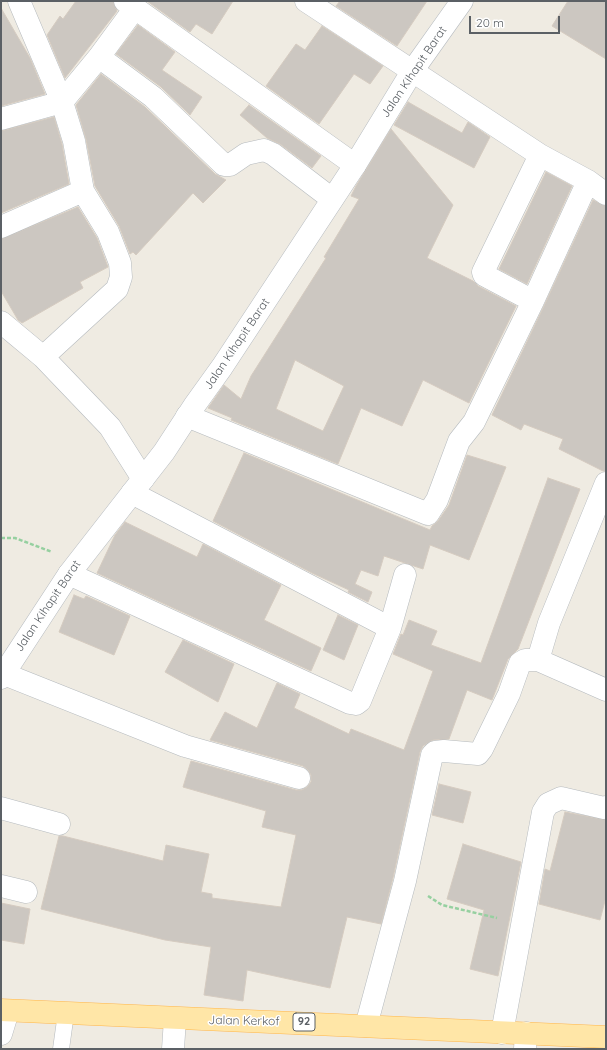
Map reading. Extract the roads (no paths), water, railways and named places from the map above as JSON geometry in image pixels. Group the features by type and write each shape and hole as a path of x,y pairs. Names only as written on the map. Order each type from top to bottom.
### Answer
{"main road":[{"name":"Jalan Kerkof","path":"5,1011 502,1032 525,1041 606,1037"}],"street":[{"path":"19,1 62,102 74,141 83,191 108,232 120,263 121,277 117,289 43,357"},
{"path":"306,1 540,155 588,181 606,194"},
{"name":"Jalan Kihapit Barat","path":"2,676 68,574 164,452 187,416 222,367 294,260 355,165 413,70 462,1"},
{"path":"1,119 62,102 99,57 130,4 355,165"},
{"path":"99,57 153,97 224,165 230,165 246,154 264,150 273,154 332,199"},
{"path":"533,301 484,275 483,272 540,155"},
{"path":"187,416 428,514 437,500 458,441 474,422 533,301 588,181"},
{"path":"1,227 83,191"},
{"path":"1,322 43,357 110,427 138,486 390,628"},
{"path":"538,660 549,622 600,513 606,483"},
{"path":"68,574 350,703 356,704 360,701 390,628 405,575"},
{"path":"366,1026 405,881 432,755 435,752 444,751 478,754 482,749 509,694 520,664 525,660 538,660 606,690"},
{"path":"2,676 185,746 299,778"},
{"path":"502,1032 544,812 548,804 561,798 604,808 606,807"},
{"path":"1,808 59,824"},
{"path":"1,886 26,892"},
{"path":"1,1034 5,1011"},
{"path":"173,1049 175,1019"}],"lane":[{"path":"61,1049 66,1013"}]}
